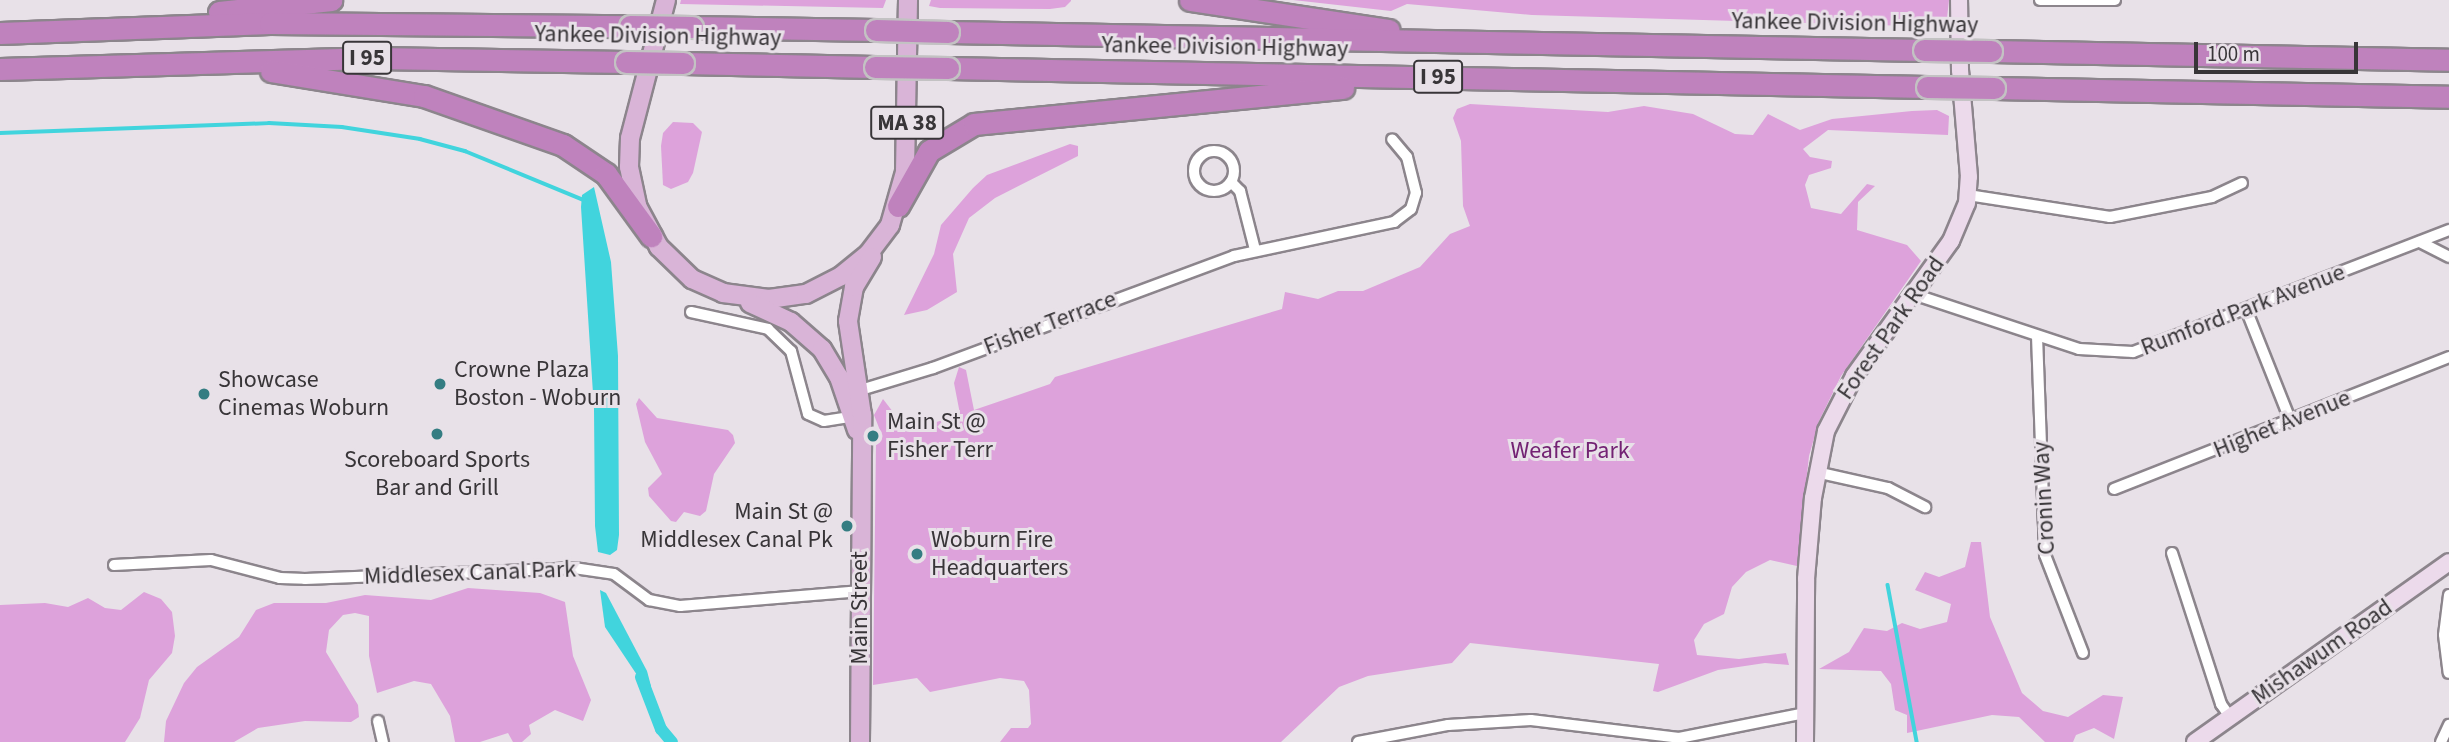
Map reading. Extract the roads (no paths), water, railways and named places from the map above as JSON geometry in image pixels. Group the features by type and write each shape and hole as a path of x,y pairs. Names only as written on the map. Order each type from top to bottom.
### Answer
{"highway":[{"path":"102,28 331,0"},
{"path":"1190,0 1482,42"},
{"name":"Yankee Division Highway","path":"0,33 369,22 2449,60"},
{"name":"Yankee Division Highway","path":"0,69 374,58 2449,97"},
{"path":"108,64 301,74 460,106 547,138 592,161 651,236"},
{"path":"898,206 929,151 974,124 1233,96 1491,78"}],"main road":[{"name":"MA 38","path":"666,0 629,149 634,196 651,236 683,272 723,293"},
{"name":"MA 38","path":"880,241 898,206 906,164 908,0"},
{"path":"723,293 769,299 806,293 841,276 880,241"},
{"name":"Main Street","path":"860,742 861,591 857,422 851,393 849,310 855,286 880,241"},
{"name":"Main Street","path":"723,293 773,312 803,330 828,358 851,393"}],"street":[{"name":"Forest Park Road","path":"1805,742 1805,600 1816,472 1828,426 1846,388 1954,235 1968,195 1959,0"},
{"path":"2040,0 2116,0"},
{"name":"Fisher Terrace","path":"851,393 1255,250 1381,226 1403,216 1414,204 1416,189 1407,157 1392,139"},
{"path":"1231,182 1241,191 1255,250"},
{"path":"1968,195 2110,218 2212,197 2242,183"},
{"name":"Rumford Park Avenue","path":"1913,294 2083,350 2133,352 2449,230"},
{"path":"2420,242 2449,257"},
{"path":"2246,309 2291,422"},
{"path":"691,312 768,329 791,351 808,414 824,421 857,422"},
{"name":"Cronin Way","path":"2037,336 2045,555 2083,653"},
{"name":"Highet Avenue","path":"2114,489 2291,422 2449,357"},
{"path":"1816,472 1888,488 1925,507"},
{"path":"2172,553 2222,705 2230,717"},
{"name":"Middlesex Canal Park","path":"114,565 211,560 269,576 305,579 574,568 614,574 649,600 680,606 861,591"},
{"name":"Mishawum Road","path":"2195,742 2215,736 2230,717 2449,562"},
{"path":"2449,595 2444,635 2449,673"},
{"path":"1358,742 1448,725 1531,720 1679,738 1805,713"},
{"path":"378,720 383,742"},
{"path":"2441,742 2449,725"}],"water":[{"path":"594,187 611,262 618,356 619,535 617,550 610,555 598,552 595,526 594,409 581,207 582,195"},
{"path":"600,590 606,593 647,671 651,686 647,690 605,627"}],"waterway":[{"path":"0,133 269,123 342,127 420,139 465,151 584,200"},
{"path":"1888,585 1917,742"},
{"path":"641,677 661,729 672,742"}],"place":[{"name":"Crowne Plaza Boston - Woburn","path":"440,384"},
{"name":"Showcase Cinemas Woburn","path":"204,394"},
{"name":"Scoreboard Sports Bar and Grill","path":"437,434"},
{"name":"Main St @ Fisher Terr","path":"873,436"},
{"name":"Main St @ Middlesex Canal Pk","path":"847,526"},
{"name":"Woburn Fire Headquarters","path":"917,554"}],"park label":[{"name":"Weafer Park","path":"1570,451"}]}
